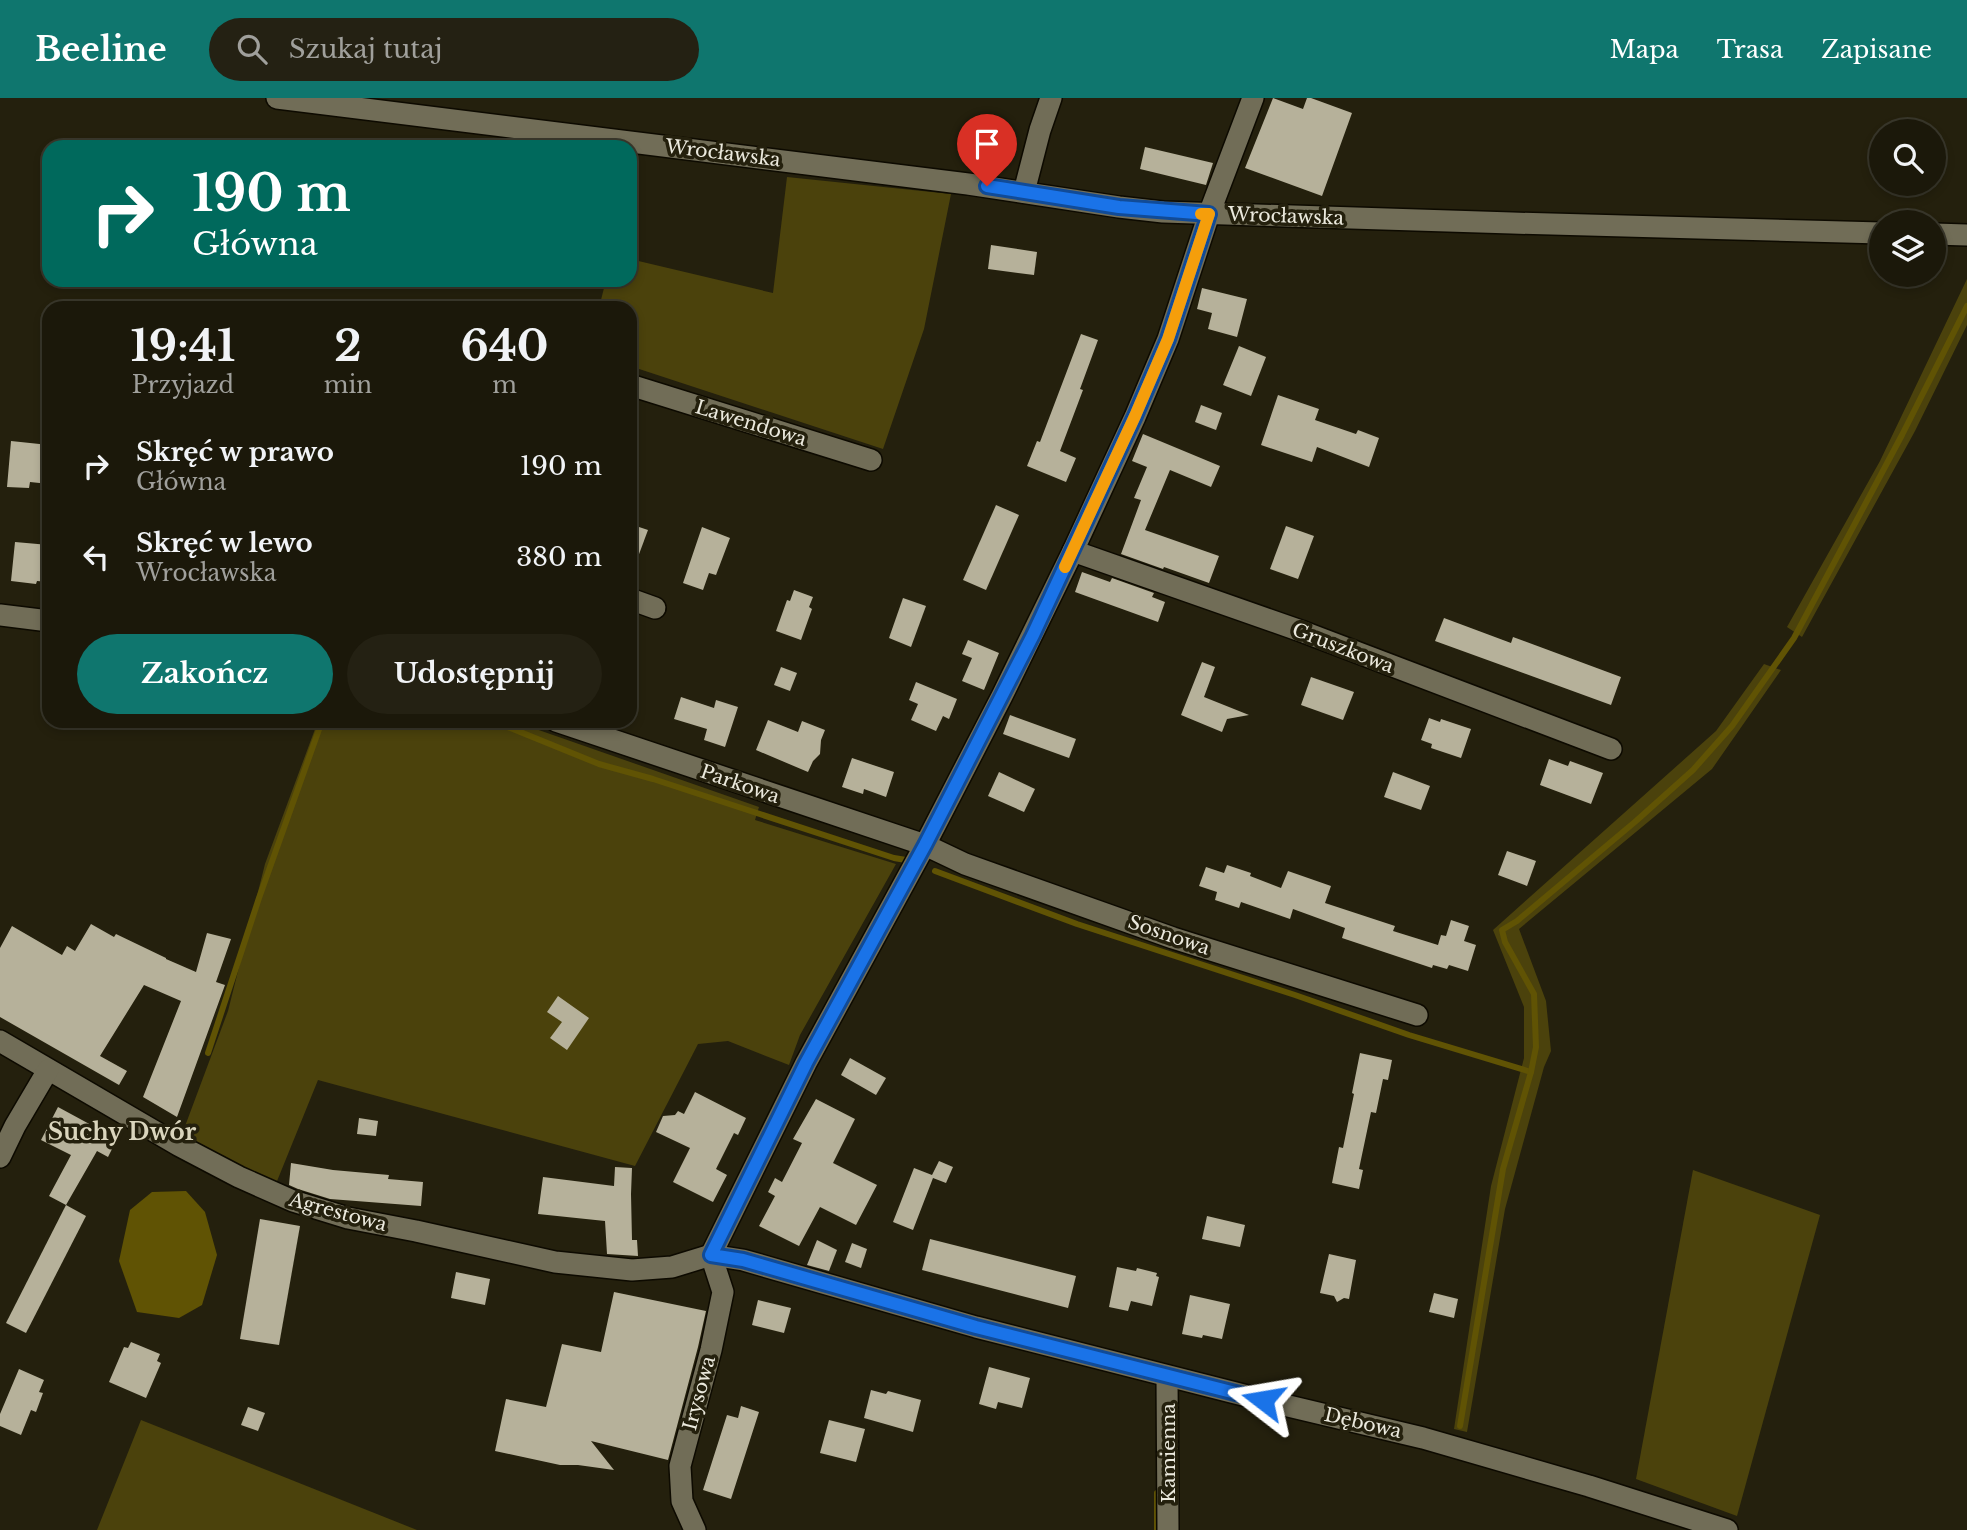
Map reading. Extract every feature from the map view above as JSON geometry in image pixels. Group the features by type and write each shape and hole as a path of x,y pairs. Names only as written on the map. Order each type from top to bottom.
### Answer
{"street":[{"name":"Wrocławska","path":"277,98 611,140"},
{"path":"1024,192 1051,98"},
{"path":"711,1255 806,1063 925,845 1027,648 1073,551 1168,339 1209,214 1253,98"},
{"name":"Wrocławska","path":"637,143 1024,192 1119,207 1209,214 1869,233"},
{"path":"1946,234 1967,235"},
{"name":"Lawendowa","path":"637,388 871,460"},
{"name":"Gruszkowa","path":"1073,551 1301,631 1611,749"},
{"path":"637,602 655,608"},
{"path":"0,615 42,620"},
{"name":"Parkowa","path":"577,728 925,845"},
{"name":"Sosnowa","path":"925,845 965,864 1174,938 1417,1015"},
{"name":"Agrestowa","path":"0,1041 178,1145 239,1177 293,1201 348,1218 555,1262 619,1269 672,1267 711,1255"},
{"path":"0,1157 48,1070"},
{"name":"Dębowa","path":"711,1255 743,1260 976,1327 1423,1438 1589,1486 1727,1530"},
{"name":"Irysowa","path":"695,1530 682,1501 680,1466 711,1350 723,1292 711,1255"},
{"name":"Kamienna","path":"1167,1376 1168,1530"}],"shaded area":[{"path":"787,177 951,194 924,329 883,449 637,368 637,301 601,301 604,287 637,287 637,261 773,293"},
{"path":"1967,279 1967,325 1915,431 1802,637 1787,627 1880,461"},
{"path":"1764,664 1781,670 1712,769 1519,929 1546,1001 1551,1051 1544,1067 1505,1209 1467,1432 1454,1429 1491,1186 1524,1058 1524,1007 1493,930 1716,731"},
{"path":"315,728 533,728 759,807 755,820 896,864 800,1035 789,1065 728,1041 698,1044 635,1166 318,1080 273,1191 178,1145 228,1011 265,864"},
{"path":"1693,1170 1820,1215 1737,1516 1636,1479"},
{"path":"186,1191 205,1212 217,1255 202,1305 179,1318 137,1312 119,1261 130,1210 152,1192"},
{"path":"141,1420 417,1530 97,1530"}],"building":[{"path":"1273,98 1303,109 1307,98 1311,98 1352,113 1322,196 1245,168"},
{"path":"1145,147 1213,163 1206,185 1140,169"},
{"path":"991,245 1037,252 1034,275 988,269"},
{"path":"1202,288 1247,299 1237,337 1208,329 1212,313 1197,309"},
{"path":"1081,334 1098,340 1060,451 1076,458 1066,482 1027,466 1037,441 1040,442"},
{"path":"1239,346 1266,357 1251,396 1223,385"},
{"path":"1278,395 1319,409 1315,420 1356,434 1358,430 1379,438 1369,467 1317,447 1312,462 1261,445"},
{"path":"1201,405 1222,413 1216,430 1195,422"},
{"path":"1143,434 1220,466 1211,487 1170,470 1145,530 1219,556 1209,583 1121,554 1141,500 1134,498 1147,467 1132,461"},
{"path":"11,441 42,444 42,483 30,482 29,488 7,487"},
{"path":"996,505 1019,515 986,590 963,580"},
{"path":"637,526 648,530 637,560"},
{"path":"1286,526 1314,536 1298,579 1270,569"},
{"path":"702,527 730,538 716,575 709,573 703,590 683,583"},
{"path":"15,542 42,544 42,581 37,581 36,584 11,581"},
{"path":"1082,572 1110,582 1112,578 1154,593 1152,597 1165,602 1158,622 1075,592"},
{"path":"794,590 813,597 809,607 812,609 801,640 776,631 787,600 790,601"},
{"path":"903,598 926,606 911,647 889,638"},
{"path":"1444,618 1511,643 1513,637 1621,677 1611,705 1435,641"},
{"path":"968,640 999,653 984,690 962,681 972,658 962,654"},
{"path":"1202,662 1215,667 1204,697 1249,715 1227,719 1222,732 1181,715"},
{"path":"781,667 797,673 790,691 774,685"},
{"path":"1311,677 1354,692 1343,720 1301,705"},
{"path":"916,682 957,699 949,719 943,716 936,731 911,720 918,704 909,700"},
{"path":"681,697 714,708 716,700 738,707 725,747 704,740 707,729 674,719"},
{"path":"1010,715 1076,739 1069,758 1003,734"},
{"path":"1429,718 1471,729 1461,758 1431,748 1432,744 1421,740"},
{"path":"768,720 798,732 802,721 825,730 820,754 808,772 756,750"},
{"path":"852,758 894,772 886,797 864,789 863,794 842,787"},
{"path":"1549,759 1568,766 1570,761 1603,773 1591,804 1540,785"},
{"path":"999,772 1035,789 1024,812 988,796"},
{"path":"1393,772 1430,786 1421,810 1384,797"},
{"path":"1507,851 1536,861 1527,886 1498,875"},
{"path":"1227,865 1281,888 1288,871 1331,886 1325,903 1395,926 1393,931 1438,945 1441,935 1446,936 1451,920 1469,926 1464,941 1476,945 1468,971 1449,965 1447,969 1433,965 1432,968 1342,938 1345,928 1293,909 1290,919 1241,902 1239,908 1215,900 1217,892 1199,886 1206,867 1224,873"},
{"path":"91,924 114,937 116,934 196,972 207,933 231,939 216,982 225,985 177,1117 143,1097 181,1001 144,985 100,1056 127,1071 119,1085 0,1017 0,948 12,926 62,955 67,946 75,951"},
{"path":"558,996 589,1018 567,1050 550,1038 562,1022 547,1012"},
{"path":"1360,1053 1392,1060 1388,1080 1383,1079 1376,1113 1371,1112 1359,1169 1363,1170 1359,1189 1332,1183 1339,1147 1343,1148"},
{"path":"850,1058 886,1078 876,1095 841,1075"},
{"path":"695,1092 746,1118 738,1135 734,1133 716,1169 727,1175 713,1202 673,1182 690,1148 656,1132 663,1116 675,1115 678,1111 684,1114"},
{"path":"816,1099 855,1119 833,1163 877,1185 856,1225 820,1207 799,1246 759,1226 775,1196 768,1192 775,1178 782,1182 802,1143 793,1139"},
{"path":"58,1107 117,1139 108,1157 97,1151 66,1205 49,1196 71,1155 41,1140"},
{"path":"359,1118 378,1121 376,1136 357,1134"},
{"path":"939,1161 953,1167 946,1183 933,1178 913,1230 893,1222 914,1168 932,1175"},
{"path":"291,1163 423,1182 421,1206 330,1199 298,1189 289,1185"},
{"path":"615,1167 632,1168 632,1240 637,1240 638,1256 607,1254 605,1221 538,1214 543,1177 614,1186"},
{"path":"66,1205 86,1216 26,1333 6,1323"},
{"path":"1207,1216 1245,1225 1240,1247 1202,1239"},
{"path":"260,1219 300,1226 279,1345 240,1339"},
{"path":"930,1239 1076,1276 1068,1308 922,1270"},
{"path":"817,1240 837,1250 829,1271 807,1265"},
{"path":"852,1243 867,1249 861,1268 845,1262"},
{"path":"1329,1254 1356,1260 1349,1299 1344,1298 1337,1302 1334,1296 1320,1293"},
{"path":"1117,1267 1157,1273 1156,1276 1159,1277 1152,1306 1131,1301 1128,1311 1109,1307"},
{"path":"456,1272 490,1279 485,1305 451,1298"},
{"path":"614,1292 706,1311 668,1460 591,1441 614,1470 560,1465 495,1451 506,1399 546,1407 562,1344 601,1352"},
{"path":"1434,1293 1458,1299 1454,1318 1429,1312"},
{"path":"1190,1295 1230,1304 1222,1339 1182,1334"},
{"path":"758,1300 791,1308 784,1333 752,1325"},
{"path":"131,1342 160,1354 157,1361 161,1363 146,1398 109,1382 124,1347 128,1348"},
{"path":"989,1367 1030,1378 1022,1408 998,1402 996,1409 979,1404"},
{"path":"19,1369 44,1380 39,1392 43,1393 36,1412 31,1410 21,1435 0,1426 0,1414"},
{"path":"871,1390 886,1394 888,1391 921,1400 913,1432 864,1418"},
{"path":"741,1406 759,1412 731,1499 703,1490 727,1415 738,1418"},
{"path":"248,1407 265,1413 258,1431 241,1425"},
{"path":"829,1420 865,1429 856,1462 820,1453"}],"waterway":[{"path":"1460,1426 1503,1169 1536,1047 1534,994 1505,942 1502,930 1517,921 1636,821 1693,770 1732,726 1794,638 1967,306"},
{"path":"208,1053 320,728"},
{"path":"510,728 599,764 906,860"},
{"path":"935,871 1077,924 1409,1035 1531,1072"},
{"path":"1157,1493 1157,1530"}],"slow traffic":[{"path":"1065,567 1168,339 1209,214 1201,214"}],"district":[{"name":"Suchy Dwór","path":"122,1132"}],"route":[{"path":"987,186 1119,207 1209,214 1168,339 1033,635 925,845 806,1063 711,1255 743,1260 976,1327 1263,1400"}]}
